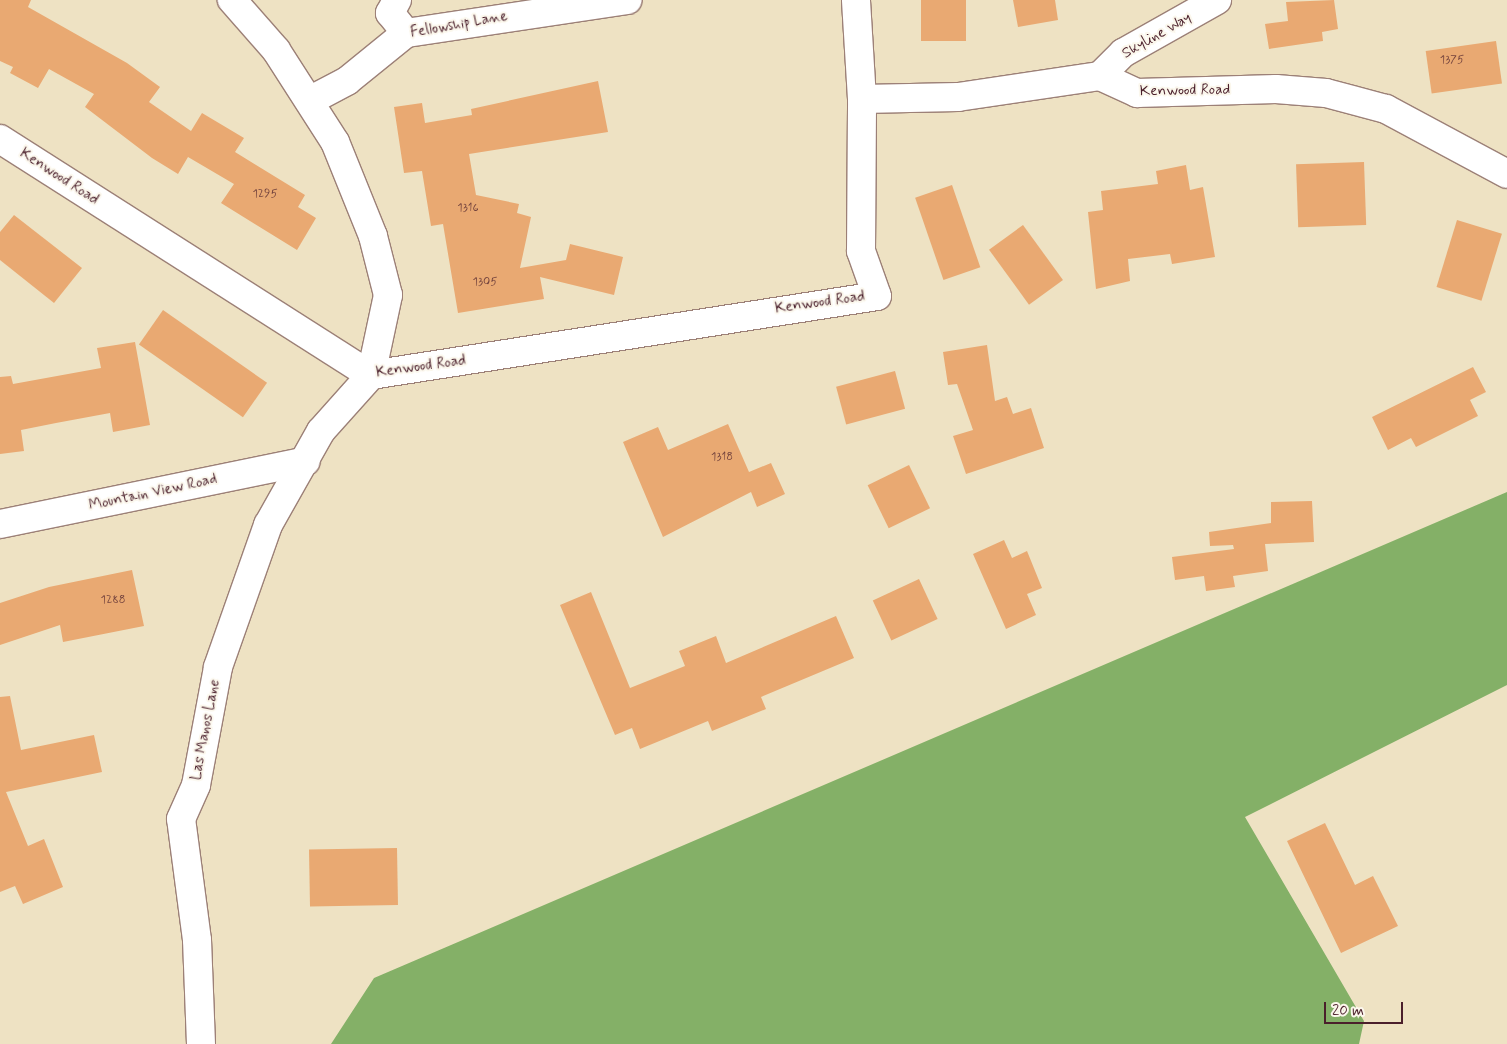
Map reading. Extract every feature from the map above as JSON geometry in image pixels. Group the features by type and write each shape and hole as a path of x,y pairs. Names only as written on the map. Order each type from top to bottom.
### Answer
{"street":[{"path":"232,0 276,50 311,100 352,178 388,295 371,376"},
{"path":"397,0 390,13 406,34"},
{"name":"Fellowship Lane","path":"311,100 347,81 406,34 628,0"},
{"path":"856,0 862,99 958,97 1100,76"},
{"name":"Skyline Way","path":"1100,76 1123,53 1216,0"},
{"name":"Kenwood Road","path":"1100,76 1137,93 1276,89 1326,93 1386,109 1507,174"},
{"name":"Kenwood Road","path":"0,139 371,376 877,296 861,251 862,99"},
{"name":"Las Manos Lane","path":"201,1044 196,940 180,819 196,785 218,667 244,583 268,525 306,462 321,431 371,376"},
{"name":"Mountain View Road","path":"0,524 306,462"}],"green space":[{"path":"1507,492 1507,685 1245,817 1364,1021 1359,1044 331,1044 374,978"}],"building":[{"path":"0,0 31,0 28,7 127,63 160,87 149,102 191,131 202,113 244,138 235,152 305,195 298,207 316,218 297,250 221,203 234,184 188,157 178,174 152,158 85,107 94,94 49,69 38,88 10,73 13,67 0,61"},
{"path":"921,0 966,0 966,41 921,41"},
{"path":"1013,0 1055,0 1058,20 1018,27"},
{"path":"1334,0 1338,29 1322,32 1323,41 1269,49 1265,24 1288,21 1286,2"},
{"path":"1496,41 1502,84 1432,93 1426,51"},
{"path":"598,81 608,132 469,154 476,195 519,204 517,213 531,217 520,268 566,260 570,244 623,257 614,295 540,277 544,299 458,313 443,224 431,226 422,171 404,173 394,107 422,103 425,123 472,115 471,109"},
{"path":"1364,162 1366,225 1298,227 1296,164"},
{"path":"1186,165 1190,190 1203,187 1215,257 1172,264 1170,254 1128,259 1130,281 1096,289 1088,212 1103,210 1101,191 1158,184 1156,171"},
{"path":"952,185 980,267 943,280 915,198"},
{"path":"14,215 82,268 54,303 0,260 0,232"},
{"path":"1457,220 1502,234 1481,301 1437,287"},
{"path":"1023,225 1063,280 1029,305 989,250"},
{"path":"163,310 267,383 243,417 139,344"},
{"path":"135,342 150,425 113,432 110,413 56,423 21,430 24,451 0,454 0,377 11,376 13,384 101,368 97,348"},
{"path":"987,345 995,401 1007,397 1013,414 1031,408 1044,448 966,474 953,436 973,430 957,384 948,385 943,352"},
{"path":"1473,367 1486,392 1470,400 1478,416 1416,447 1411,438 1388,450 1372,417"},
{"path":"895,371 905,409 846,424 836,387"},
{"path":"728,424 749,472 771,463 785,494 757,507 751,492 663,537 623,442 658,427 668,450"},
{"path":"909,465 930,508 889,528 868,485"},
{"path":"1312,501 1314,542 1265,544 1268,571 1233,576 1235,587 1206,591 1204,576 1175,580 1172,557 1234,549 1233,545 1210,546 1209,532 1271,523 1271,502"},
{"path":"1004,540 1012,558 1027,551 1042,588 1027,594 1036,615 1006,629 973,554"},
{"path":"132,570 144,626 63,642 60,625 0,645 0,603 49,587"},
{"path":"919,579 938,619 891,640 873,601"},
{"path":"591,592 630,688 685,666 679,651 716,636 726,663 836,616 854,658 761,697 766,709 712,731 708,721 640,749 632,728 615,735 560,605"},
{"path":"10,696 21,750 94,735 102,772 6,792 28,846 44,839 63,887 23,904 15,886 0,892 0,697"},
{"path":"1325,823 1355,885 1373,876 1398,926 1341,953 1287,841"},
{"path":"397,848 398,905 310,907 309,850"}]}
